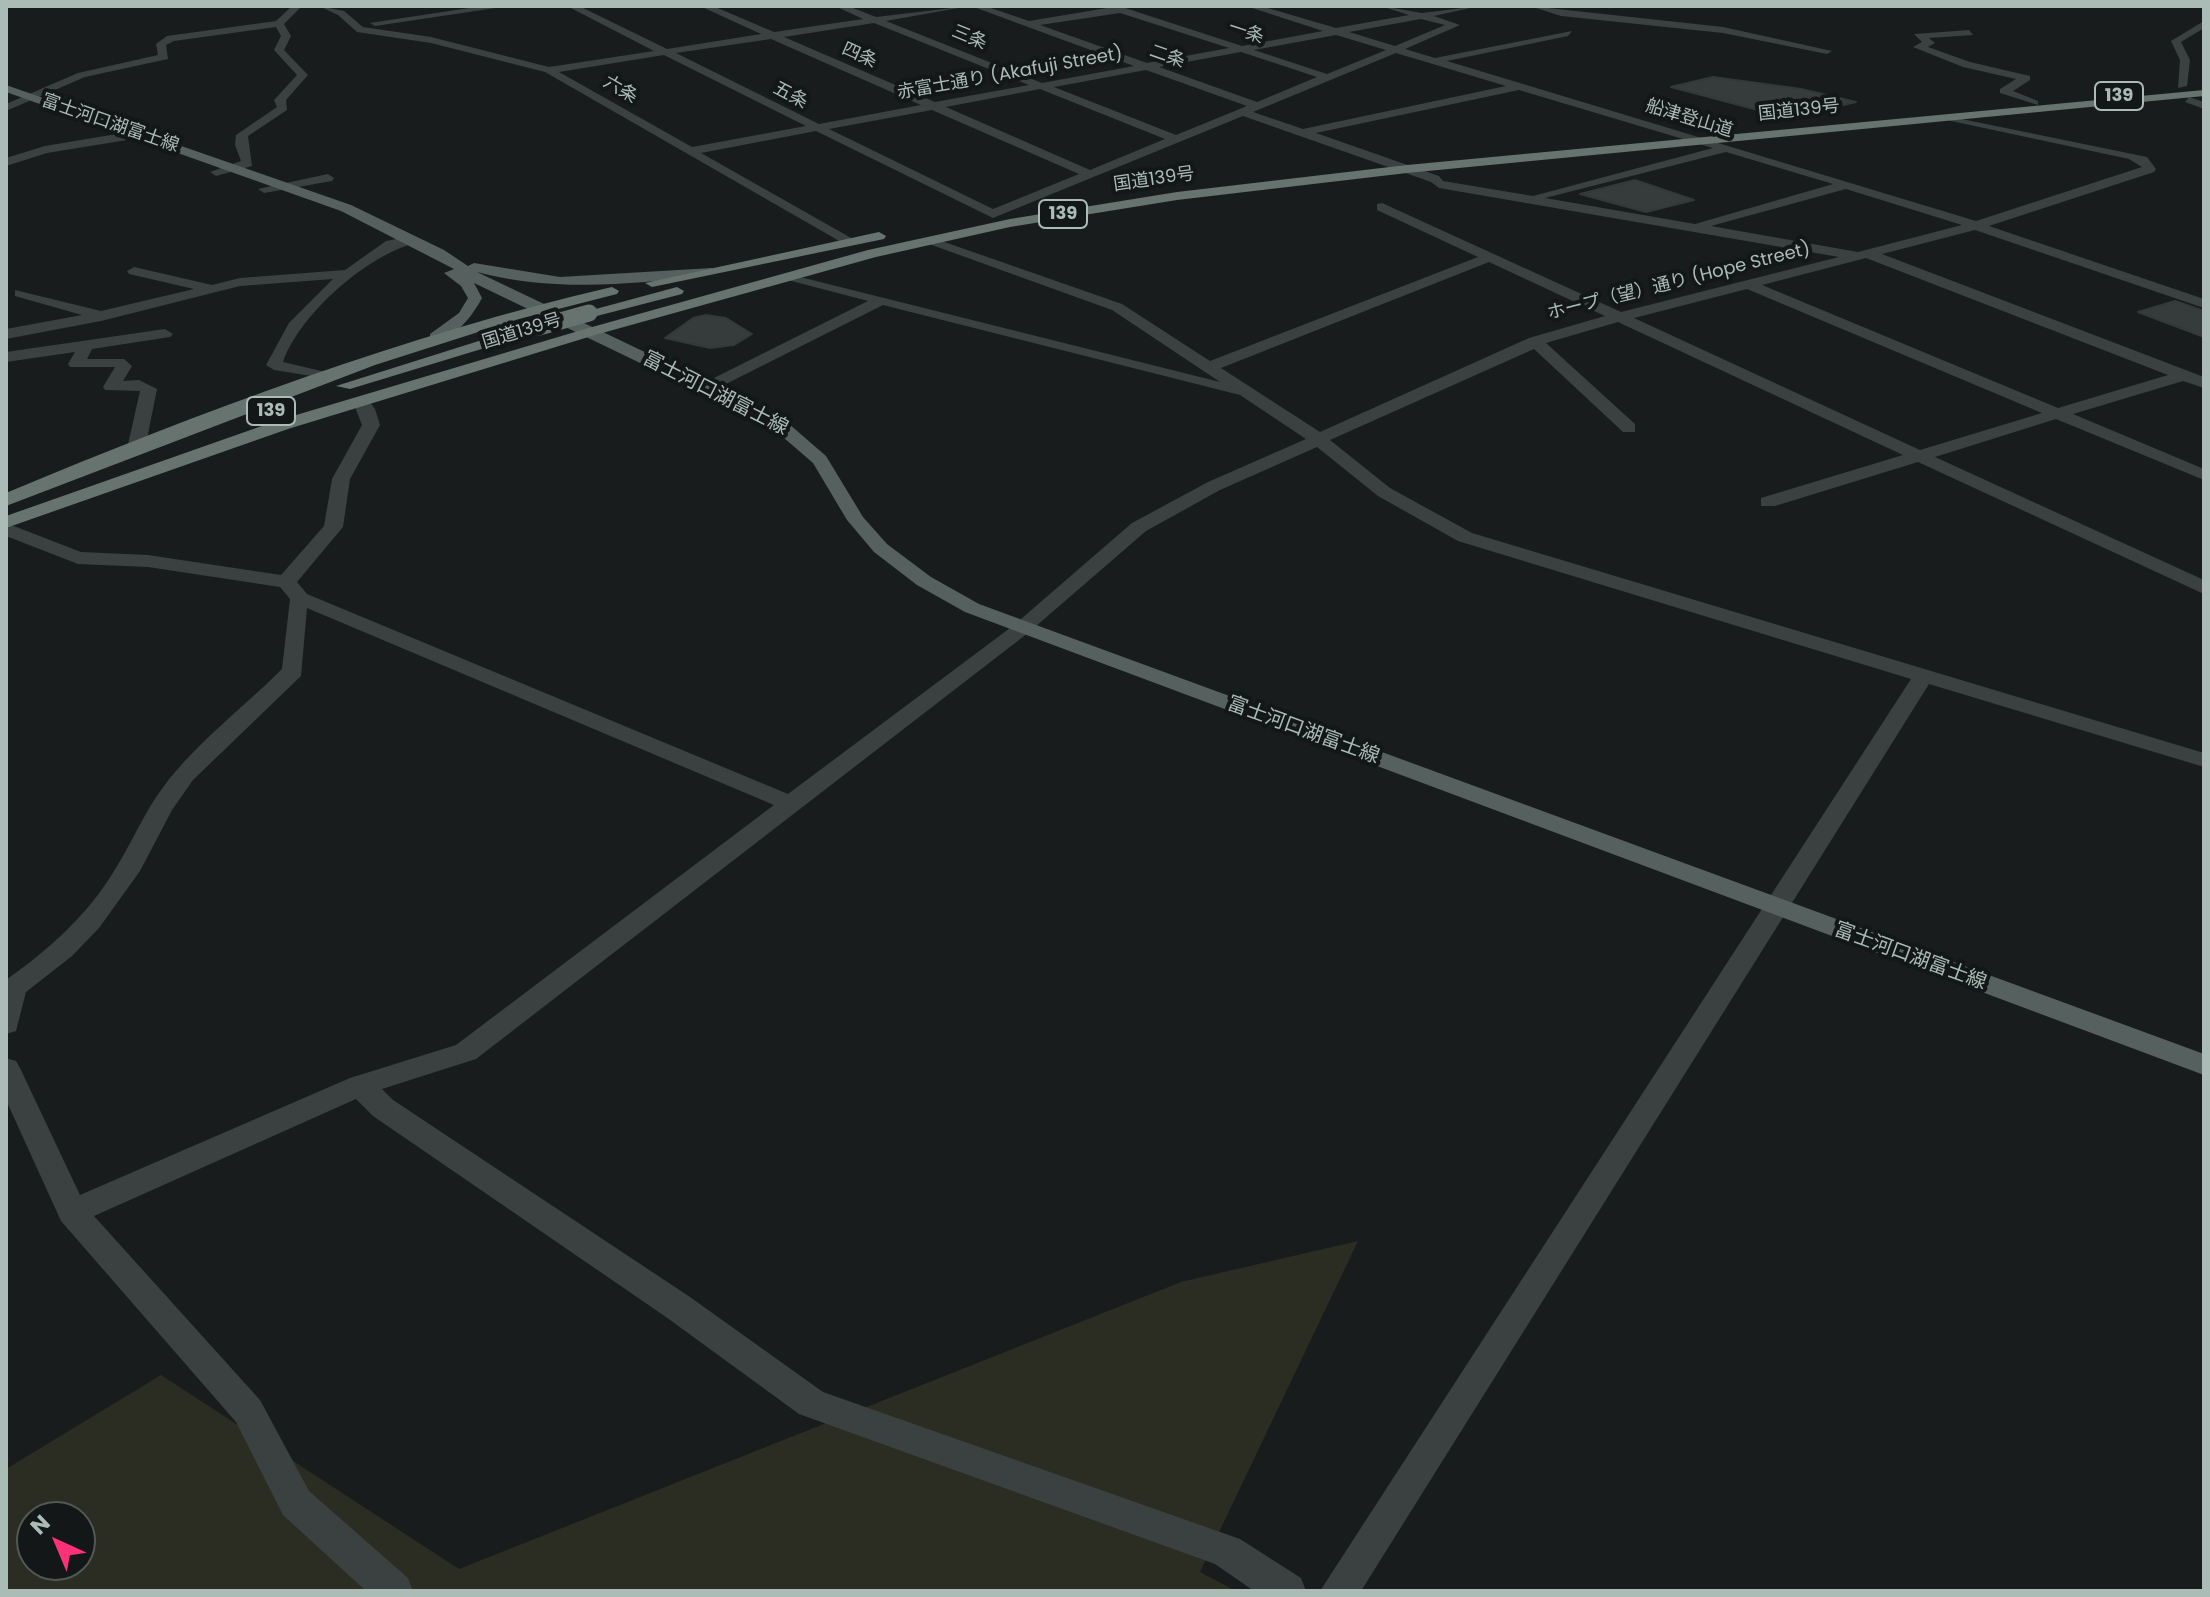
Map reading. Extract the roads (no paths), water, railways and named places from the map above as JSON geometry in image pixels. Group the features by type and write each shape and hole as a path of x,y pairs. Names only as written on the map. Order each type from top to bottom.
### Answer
{"highway":[{"name":"国道139号","path":"6,522 155,468 361,402 590,322 910,236 1039,210 1177,189 1687,136 2204,90"},
{"name":"国道139号","path":"590,322 789,276 925,240 1177,196 1400,166 1703,141 2204,90"},
{"path":"6,503 324,376 435,337 537,318 707,271 993,214 1039,210"},
{"name":"国道139号","path":"6,503 537,318"}],"main road":[{"name":"富士河口湖富士線","path":"6,88 18,98 327,213 419,258 476,278"},
{"name":"富士河口湖富士線","path":"18,98 287,185 346,208 439,253 537,318 590,322 706,388 775,421 800,439 827,467 854,517 896,563 972,608 1021,629 2204,1065"},
{"path":"439,253 493,273 534,279 638,279 707,271"},
{"path":"419,258 467,283 475,298 465,316 435,337"}],"street":[{"path":"6,108 18,98 82,75 164,57 161,44 171,38 279,24 297,6"},
{"path":"324,6 341,13 352,26 504,6"},
{"path":"443,6 459,12"},
{"name":"五条","path":"572,6 993,214"},
{"name":"四条","path":"705,6 929,107 1089,174"},
{"name":"三条","path":"840,6 1175,139"},
{"path":"549,70 964,6"},
{"name":"二条","path":"976,6 1257,106"},
{"name":"船津登山道","path":"1251,6 1978,225 2204,304"},
{"path":"993,214 1455,25 1386,6"},
{"name":"赤富士通り (Akafuji Street)","path":"690,151 1474,6"},
{"path":"1535,6 1561,13 1580,12 1723,30 1827,51"},
{"path":"1027,25 1114,8"},
{"name":"一条","path":"1114,8 1327,77"},
{"path":"216,172 235,168 249,160 241,145 242,135 283,108 280,100 283,95 303,75 279,50 286,36 279,24"},
{"path":"2182,86 2185,60 2176,41 2204,24"},
{"name":"六条","path":"352,26 360,30 431,40 549,70 848,242"},
{"path":"1432,61 1568,33"},
{"path":"1969,33 1918,36 1930,43 1918,47 1967,65 2026,78 2004,91 2034,103"},
{"path":"1304,133 1519,86"},
{"path":"2189,100 2204,106"},
{"path":"1243,112 1400,166 1439,184 1864,255 2204,383"},
{"name":"ホープ（望）通り (Hope Street)","path":"72,1212 360,1085 466,1052 1021,629 1139,527 1214,486 1535,341 1978,225 2150,169 2143,160 2132,156 1946,117"},
{"path":"6,162 45,150 123,137"},
{"path":"1529,199 1725,149"},
{"path":"264,189 328,178"},
{"path":"1695,227 1845,185"},
{"path":"1382,207 2204,588"},
{"path":"324,376 274,365 288,337 323,294 391,244 411,240"},
{"path":"925,240 1117,307 1318,439 1384,492 1465,537 2204,760"},
{"path":"1210,367 1492,256"},
{"path":"134,271 212,288"},
{"path":"6,334 101,316 240,282 349,274"},
{"path":"789,276 1246,393"},
{"path":"1750,285 2204,475"},
{"path":"20,293 101,316"},
{"path":"706,388 881,300"},
{"path":"6,357 165,334"},
{"path":"1535,341 1629,428"},
{"path":"86,345 76,364 118,362 124,366 111,387 139,385 149,389 136,449"},
{"path":"1768,502 2184,375"},
{"path":"6,1024 9,986 59,957 81,934 125,874 171,792 209,750 293,671 296,609 293,590 333,527 341,479 371,425 367,409 361,402"},
{"path":"6,529 78,558 148,561 293,590 791,804"},
{"path":"1339,1591 1923,677"},
{"path":"6,1068 72,1212 123,1273 191,1342 248,1411 296,1503 394,1591"},
{"path":"360,1085 383,1108 678,1307 811,1403 1227,1551 1287,1591"}]}
